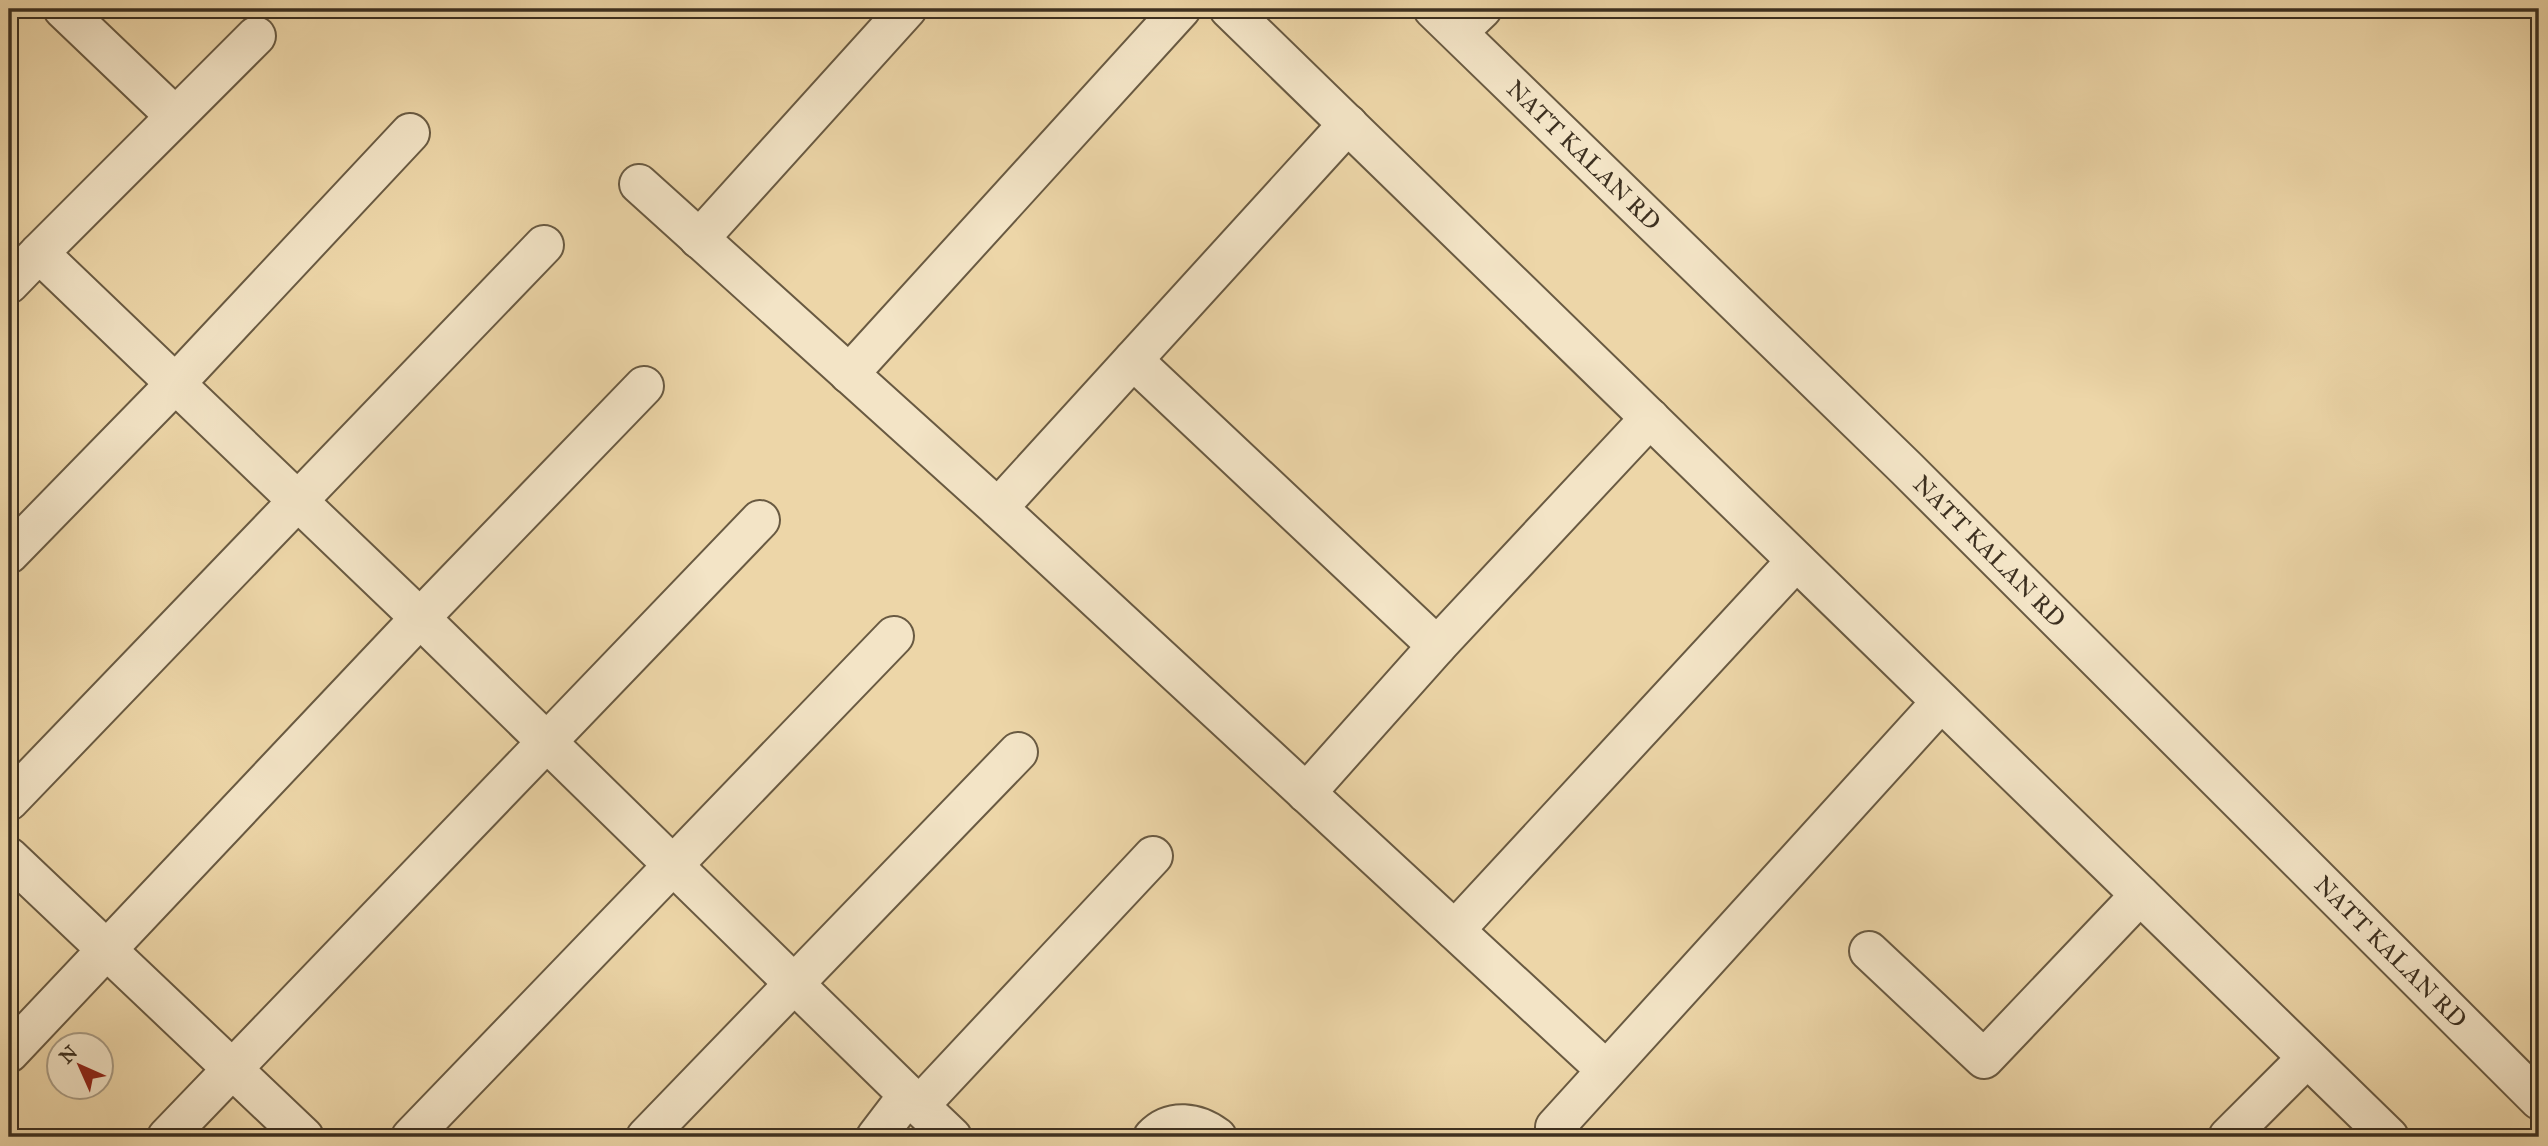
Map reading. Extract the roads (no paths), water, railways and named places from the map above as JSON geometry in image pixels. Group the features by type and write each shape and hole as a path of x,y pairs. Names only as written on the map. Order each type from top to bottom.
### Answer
{"street":[{"path":"63,9 175,116"},
{"path":"699,239 907,9"},
{"path":"849,373 1181,9"},
{"path":"1229,9 2389,1137"},
{"name":"NATT KALAN RD","path":"1458,17 2539,1100"},
{"path":"9,284 256,36"},
{"path":"998,508 1348,124"},
{"path":"9,554 175,384 410,133"},
{"path":"639,184 998,508 1606,1070"},
{"path":"9,802 544,245"},
{"path":"39,253 420,618 952,1137"},
{"path":"1133,359 1437,646"},
{"path":"9,1052 644,386"},
{"path":"1307,793 1437,646 1650,418"},
{"path":"167,1137 760,520"},
{"path":"1455,930 1796,561"},
{"path":"411,1137 894,636"},
{"path":"1555,1127 1941,702"},
{"path":"646,1137 1018,752"},
{"path":"876,1137 1153,856"},
{"path":"9,857 304,1137"},
{"path":"1870,951 1984,1059 2140,895"},
{"path":"2228,1137 2307,1058"},
{"path":"1153,1137 1160,1130 1184,1122 1217,1137"}]}
